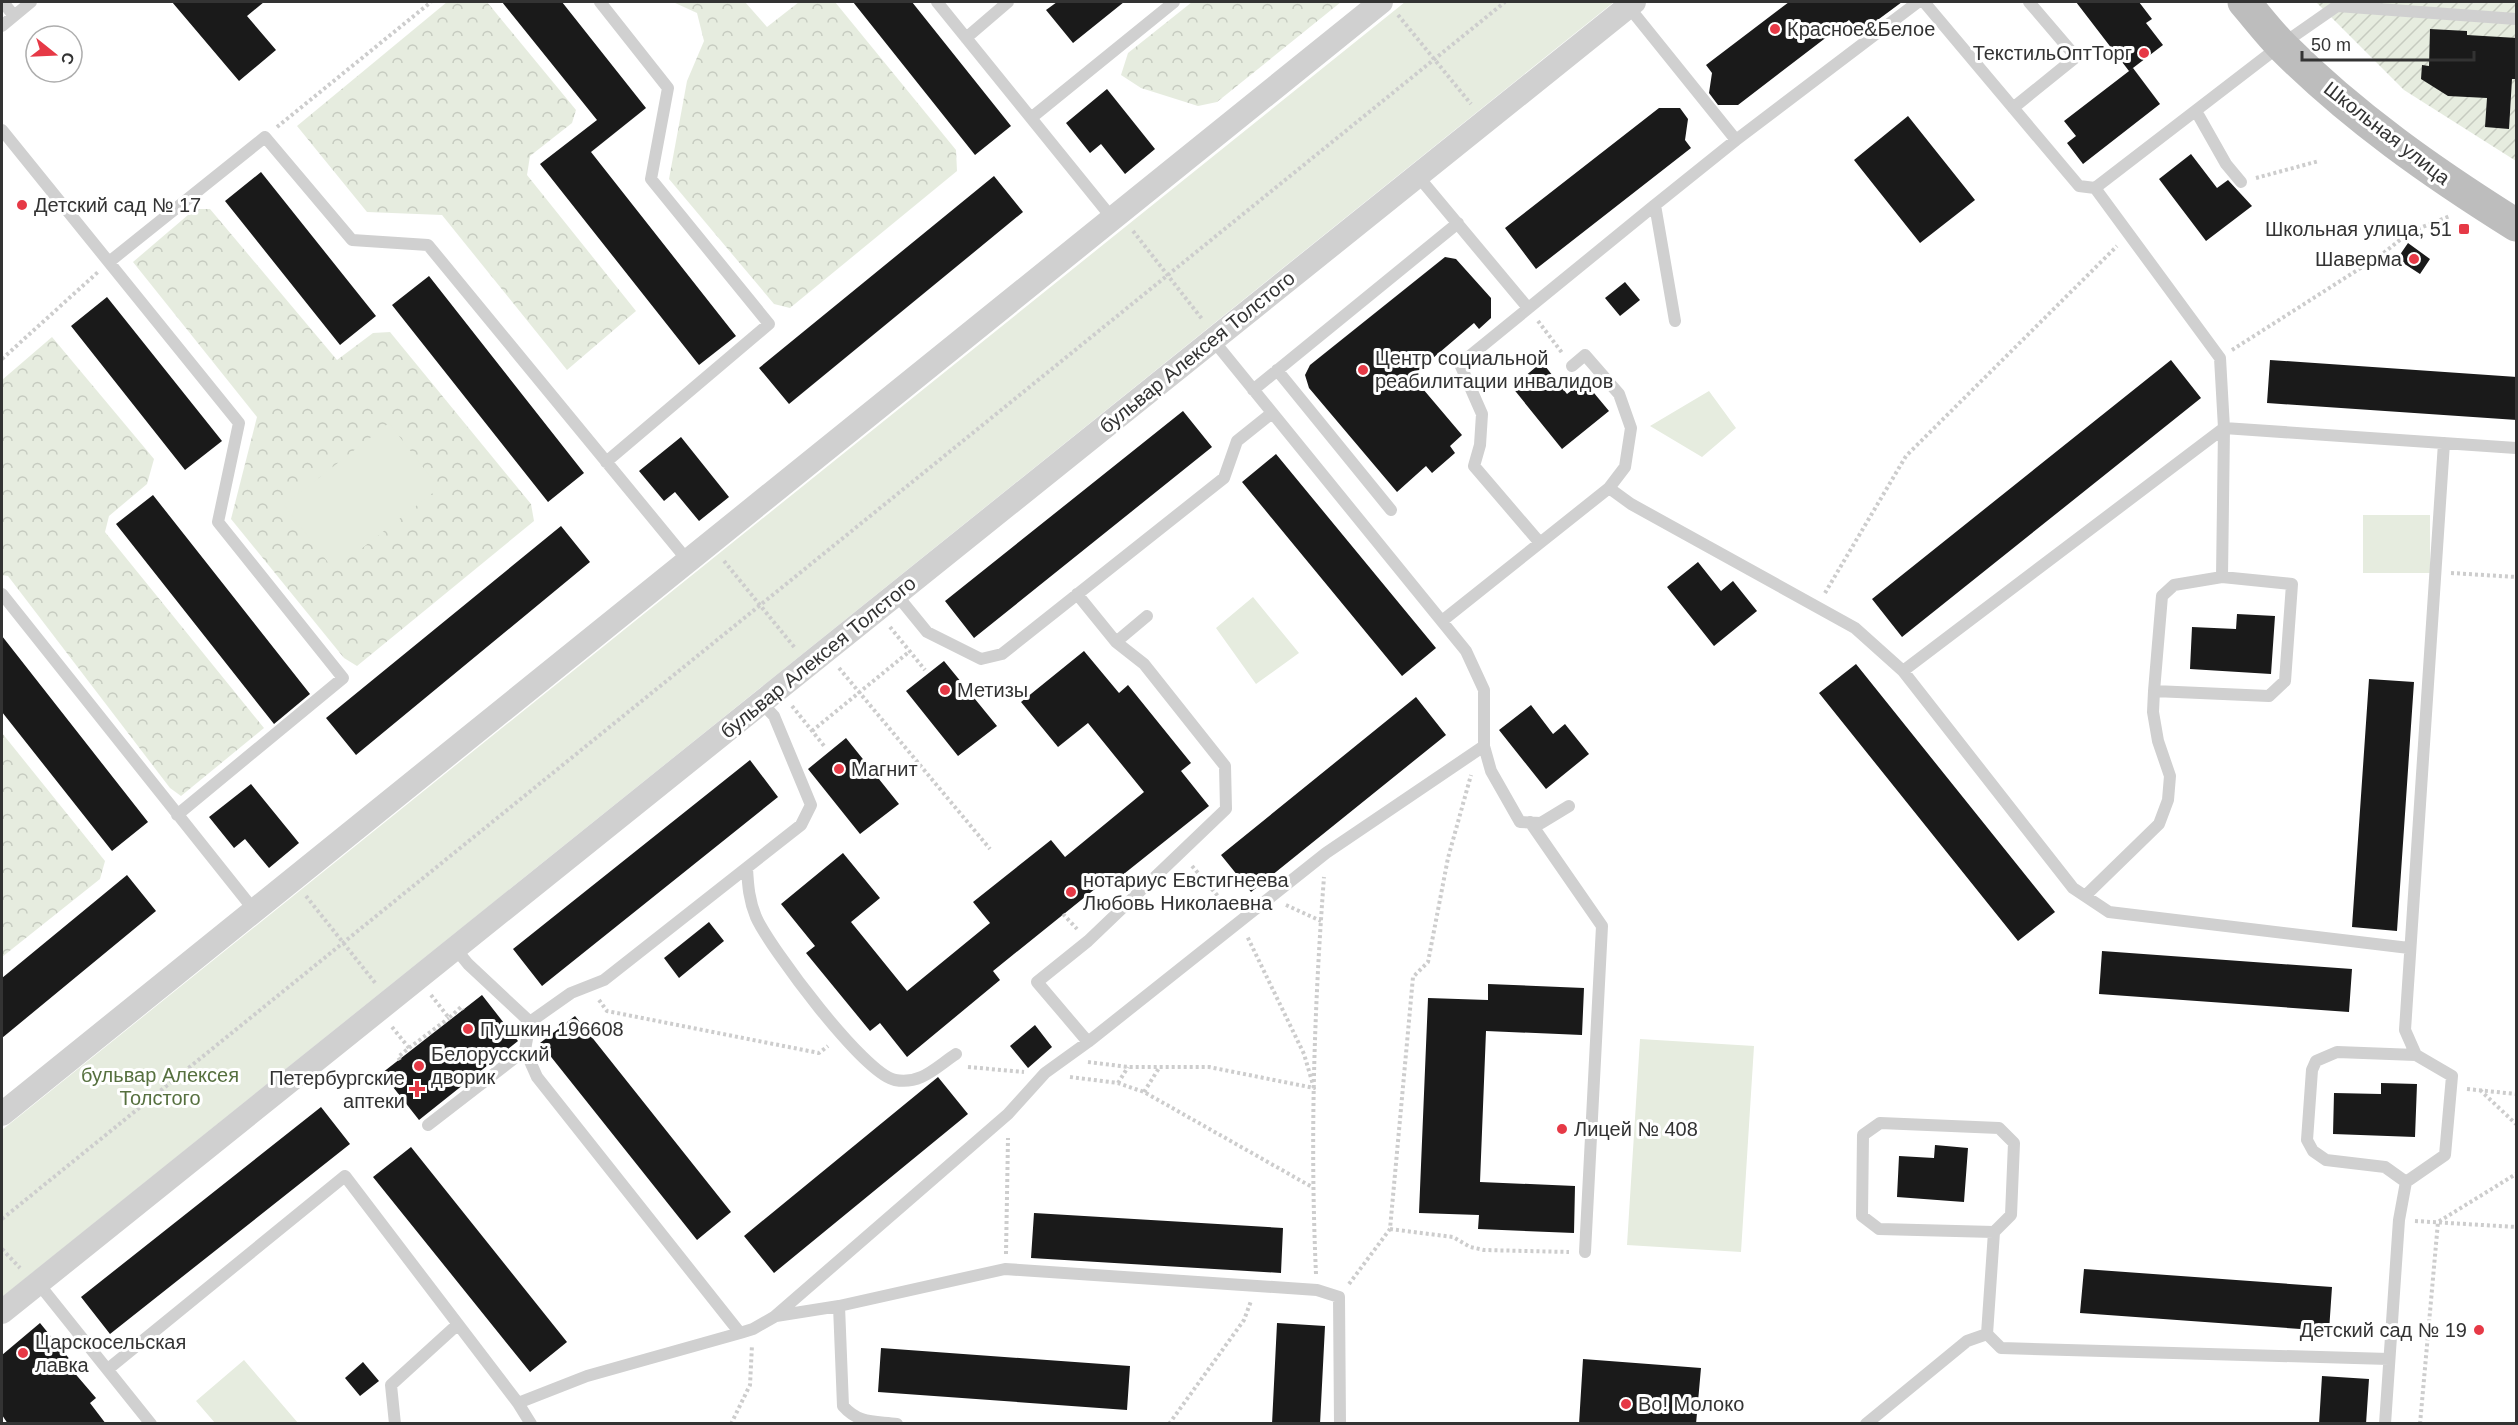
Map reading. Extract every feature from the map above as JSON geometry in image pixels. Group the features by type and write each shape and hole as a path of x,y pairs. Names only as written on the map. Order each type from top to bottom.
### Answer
{"street":[{"name":"Школьная улица","path":"2244,2 2281,45 2334,95 2387,137 2481,203 2517,225"},
{"name":"бульвар Алексея Толстого","path":"2,1312 896,594 1204,334 1418,175 1631,4"},
{"path":"2,1114 709,543 1120,222 1388,6"}],"lane":[{"path":"3,2 14,16"},
{"path":"2,26 31,2"},
{"path":"600,2 668,88 651,178 768,324 606,462"},
{"path":"937,2 1031,118 1120,222"},
{"path":"966,38 1008,2"},
{"path":"1031,118 1174,2"},
{"path":"1540,543 1474,466 1480,445 1482,414 1460,364 1736,140 1918,2"},
{"path":"1924,2 2079,186 2095,188 2281,45 2337,6 2517,19"},
{"path":"2013,108 2076,57 2029,2"},
{"path":"1631,4 1736,140"},
{"path":"2196,111 2226,164 2241,182"},
{"path":"2,130 239,423 218,522 343,678 177,815"},
{"path":"109,262 264,137 352,240 428,245 688,561"},
{"path":"1418,175 1528,308"},
{"path":"2095,188 2220,358 2224,428 2222,577"},
{"path":"1655,205 1674,321"},
{"path":"1253,390 1458,223"},
{"path":"1204,334 1253,390 1466,651 1484,690 1480,749 1521,822 1541,823 1569,806"},
{"path":"1442,621 1609,489 1625,467 1631,428 1619,393 1585,356 1572,366"},
{"path":"1277,370 1391,510"},
{"path":"896,594 927,632 981,659 1002,654 1224,478 1237,441 1272,413"},
{"path":"1903,671 2224,428 2517,448"},
{"path":"2416,1055 2405,1030 2444,443"},
{"path":"1609,489 1631,504 1855,628 1903,671 2073,888 2109,912 2409,948"},
{"path":"2085,896 2159,824 2169,800 2170,776 2158,741 2153,712 2154,691 2162,596 2174,585 2222,577 2292,584 2285,681 2269,696 2154,691"},
{"path":"2,594 254,910"},
{"path":"1077,594 1116,642 1144,664 1225,766 1226,809 1088,941 1037,982 1088,1042"},
{"path":"1116,642 1147,616"},
{"path":"740,1333 537,1077 525,1050 530,1022 571,993 604,980 801,825 811,805 774,716 761,702"},
{"path":"518,1403 587,1376 753,1329 774,1317 1008,1114 1045,1074 1326,854 1480,749"},
{"path":"1530,822 1602,926 1584,1252"},
{"path":"747,868 748,897 758,920 813,1000 875,1070 893,1080 915,1082 956,1054"},
{"path":"455,948 468,964 530,1022"},
{"path":"428,1125 525,1050"},
{"path":"2385,1424 2399,1220 2406,1182 2445,1155 2452,1076 2416,1055 2337,1052 2316,1061 2312,1070 2307,1140 2313,1151 2326,1160 2385,1167 2406,1182"},
{"path":"1994,1232 1879,1229 1862,1216 1863,1135 1880,1123 1999,1128 2014,1143 2011,1215 1994,1232 1987,1334 2001,1348 2389,1359"},
{"path":"108,1369 345,1176 518,1403 531,1424"},
{"path":"774,1317 839,1306 1005,1269 1317,1290 1339,1297 1340,1424"},
{"path":"38,1283 151,1424"},
{"path":"839,1306 843,1406 852,1416 867,1421 897,1424"},
{"path":"394,1424 391,1385 457,1325"},
{"path":"1866,1424 1967,1341 1987,1334"}],"path":[{"path":"264,137 431,2"},
{"path":"2,1219 1505,2"},
{"path":"1388,6 1485,122"},
{"path":"2241,182 2319,161"},
{"path":"2220,358 2381,255 2410,232 2481,203"},
{"path":"1120,222 1204,321 1204,334"},
{"path":"1817,607 1906,456 2129,234"},
{"path":"2,359 109,262"},
{"path":"1528,308 1572,366"},
{"path":"709,543 808,665"},
{"path":"2435,572 2517,577"},
{"path":"888,624 925,670"},
{"path":"812,731 910,651"},
{"path":"837,665 990,849"},
{"path":"790,703 825,747"},
{"path":"1339,1297 1390,1229 1413,977 1428,962 1449,858 1480,749"},
{"path":"1181,854 1241,922 1304,1054 1314,1088"},
{"path":"1317,1290 1312,1187 1314,1088 1326,854"},
{"path":"292,879 389,1001"},
{"path":"1271,898 1321,921"},
{"path":"430,994 449,1017"},
{"path":"595,995 607,1011 819,1053"},
{"path":"400,1060 398,1057 409,1048 461,1007 463,1010"},
{"path":"391,1026 409,1048"},
{"path":"1065,1060 1128,1067 1209,1067 1314,1088"},
{"path":"940,1064 1118,1083 1144,1092 1312,1187"},
{"path":"1118,1083 1128,1067"},
{"path":"1144,1092 1159,1068"},
{"path":"2451,1087 2517,1094"},
{"path":"2479,1090 2517,1124"},
{"path":"1005,1269 1008,1114"},
{"path":"2438,1222 2517,1174"},
{"path":"2399,1220 2517,1227"},
{"path":"2420,1424 2438,1222"},
{"path":"1390,1229 1453,1237 1470,1247 1484,1250 1584,1252"},
{"path":"1169,1424 1244,1320 1257,1286"},
{"path":"731,1424 750,1385 753,1329"}],"green space":[{"path":"447,2 487,2 576,110 572,123 530,156 527,175 636,311 567,370 442,215 367,212 297,126"},
{"path":"673,2 745,2 767,27 799,2 835,2 956,150 957,171 790,308 774,304 669,179 687,81 704,41 697,13"},
{"path":"1192,2 1341,2 1217,102 1198,106 1141,88 1121,75 1128,53"},
{"name":"бульвар Алексея Толстого","path":"1405,2 1614,2 2,1297 2,1130"},
{"path":"2316,2 2516,2 2516,161 2404,90"},
{"path":"195,209 210,209 337,360 373,333 390,332 531,504 534,521 357,666 344,658 231,519 257,417 133,262"},
{"path":"52,337 154,459 147,484 109,516 105,532 264,728 181,796 170,788 8,576 2,575 2,380"},
{"path":"1709,391 1736,428 1702,457 1650,426"},
{"path":"389,423 439,488 334,570 284,505"},
{"path":"2363,515 2430,515 2430,573 2363,573"},
{"path":"1253,597 1299,653 1256,684 1216,628"},
{"path":"2,733 105,861 100,879 2,957"},
{"path":"1640,1039 1754,1046 1741,1252 1627,1245"},
{"path":"244,1360 298,1423 215,1423 196,1401"}],"building":[{"path":"172,2 264,2 247,16 276,50 239,81"},
{"path":"502,2 562,2 646,108 591,152 736,336 699,365 540,164 597,120"},
{"path":"853,2 912,2 1011,126 975,155"},
{"path":"1057,2 1124,2 1073,43 1046,10"},
{"path":"1789,2 1902,2 1860,33 1849,20 1738,105 1718,105 1709,93 1712,73 1706,65"},
{"path":"2076,2 2139,2 2152,19 2146,23 2163,45 2129,71"},
{"path":"2430,29 2467,31 2467,35 2517,38 2517,79 2512,79 2509,129 2485,127 2487,98 2448,96 2421,79 2422,65 2429,66"},
{"path":"2133,68 2160,104 2083,164 2067,143 2076,136 2064,121"},
{"path":"1107,89 1155,149 1125,174 1101,144 1090,153 1066,123"},
{"path":"1659,108 1680,108 1688,119 1685,140 1691,148 1536,269 1505,228"},
{"path":"1908,116 1975,200 1920,243 1854,160"},
{"path":"2191,154 2217,188 2228,180 2252,206 2206,241 2159,179"},
{"path":"261,172 376,316 340,345 225,201"},
{"path":"994,176 1023,212 789,404 759,368"},
{"name":"Шаверма","path":"2408,243 2430,259 2420,274 2397,259"},
{"name":"Центр социальной реабилитации инвалидов","path":"1445,257 1456,259 1491,298 1491,318 1479,329 1474,323 1412,376 1462,435 1450,446 1455,453 1432,473 1426,466 1397,492 1309,388 1305,375 1310,365"},
{"path":"429,276 584,473 548,502 392,305"},
{"path":"1625,282 1640,300 1620,316 1605,298"},
{"path":"107,297 222,441 185,470 71,326"},
{"path":"2171,360 2201,398 1902,637 1872,599"},
{"path":"2270,360 2517,377 2517,420 2267,403"},
{"path":"1542,362 1567,394 1584,381 1609,411 1562,449 1512,387"},
{"path":"1183,411 1212,447 974,638 945,601"},
{"path":"681,437 729,497 699,521 675,492 664,501 639,471"},
{"path":"1276,454 1436,648 1402,676 1242,482"},
{"path":"153,495 310,694 274,724 116,524"},
{"path":"561,526 590,562 356,755 326,718"},
{"path":"1698,562 1721,591 1733,581 1757,611 1714,646 1667,587"},
{"path":"2237,614 2275,616 2271,674 2190,669 2192,627 2236,629"},
{"path":"2,636 148,822 112,851 2,712"},
{"path":"1084,651 1119,693 1128,685 1191,763 1181,771 1209,806 1115,881 1111,876 993,971 1000,980 907,1057 880,1023 870,1031 806,953 815,946 781,904 843,853 880,898 851,922 907,991 990,923 973,902 1051,840 1065,857 1144,792 1088,723 1058,747 1021,702"},
{"path":"944,661 997,726 958,756 906,691"},
{"path":"1856,664 2055,912 2018,941 1819,693"},
{"path":"2369,679 2414,682 2397,931 2352,927"},
{"path":"1416,697 1446,735 1251,892 1221,855"},
{"path":"1531,705 1553,734 1565,724 1589,754 1546,789 1499,730"},
{"path":"846,738 899,804 860,834 808,769"},
{"path":"750,760 778,797 542,986 513,949"},
{"path":"251,784 299,843 269,868 245,839 234,848 209,817"},
{"path":"127,875 156,911 2,1038 2,978"},
{"path":"709,922 724,941 679,978 664,958"},
{"path":"2102,951 2352,969 2349,1012 2099,994"},
{"path":"1488,984 1584,988 1582,1035 1486,1031 1480,1182 1575,1186 1574,1233 1478,1229 1479,1215 1419,1213 1428,998 1488,1000"},
{"path":"482,995 518,1041 419,1120 382,1073"},
{"path":"575,1016 731,1212 697,1240 540,1043"},
{"path":"1035,1025 1052,1047 1028,1068 1010,1046"},
{"path":"938,1077 968,1114 774,1273 744,1236"},
{"path":"2381,1083 2417,1084 2415,1137 2333,1134 2334,1093 2381,1094"},
{"path":"321,1107 350,1144 110,1334 81,1297"},
{"path":"1935,1145 1968,1148 1964,1202 1897,1197 1899,1156 1934,1158"},
{"path":"411,1147 567,1342 530,1372 373,1177"},
{"path":"1034,1213 1283,1228 1281,1273 1031,1258"},
{"path":"2084,1269 2332,1287 2329,1331 2080,1313"},
{"path":"40,1323 76,1367 72,1370 96,1398 90,1403 106,1424 8,1424 2,1415 2,1355"},
{"path":"1277,1323 1325,1326 1320,1424 1272,1424"},
{"path":"881,1348 1130,1366 1127,1410 878,1392"},
{"path":"1583,1359 1701,1368 1696,1424 1579,1424"},
{"path":"363,1362 379,1381 360,1396 345,1378"},
{"path":"2322,1376 2369,1379 2366,1424 2319,1424"}],"place":[{"name":"Красное&Белое","path":"1775,29"},
{"name":"ТекстильОптТорг","path":"2144,53"},
{"name":"Детский сад № 17","path":"22,205"},
{"name":"Школьная улица, 51","path":"2464,229"},
{"name":"Шаверма","path":"2414,259"},
{"name":"Центр социальной реабилитации инвалидов","path":"1363,370"},
{"name":"Метизы","path":"945,690"},
{"name":"Магнит","path":"839,769"},
{"name":"нотариус Евстигнеева Любовь Николаевна","path":"1071,892"},
{"name":"Пушкин 196608","path":"468,1029"},
{"name":"Белорусский дворик","path":"419,1066"},
{"name":"Петербургские аптеки","path":"417,1089"},
{"name":"Лицей № 408","path":"1562,1129"},
{"name":"Детский сад № 19","path":"2479,1330"},
{"name":"Царскосельская лавка","path":"23,1353"},
{"name":"Во! Молоко","path":"1626,1404"}]}
